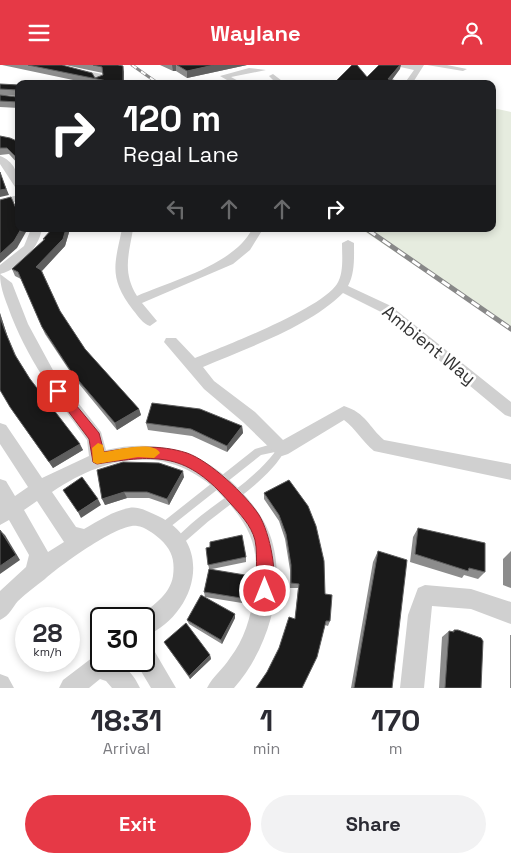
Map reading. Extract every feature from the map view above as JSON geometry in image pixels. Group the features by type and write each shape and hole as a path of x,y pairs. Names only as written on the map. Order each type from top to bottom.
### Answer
{"street":[{"path":"46,65 99,76 99,79"},
{"path":"394,65 419,67 411,80"},
{"path":"430,65 462,69"},
{"path":"232,80 224,76 263,70"},
{"path":"273,76 278,80"},
{"path":"0,159 9,167 15,178"},
{"path":"0,194 15,191"},
{"path":"0,202 15,199"},
{"path":"0,271 16,261 29,247 36,232"},
{"path":"126,232 121,255 122,279 133,302 150,321"},
{"path":"133,302 230,261 241,254 256,232"},
{"path":"194,365 304,314 341,288 345,279 348,243"},
{"path":"0,278 6,283 21,324 48,376 95,437 98,447 97,459"},
{"name":"Ambient Way","path":"341,288 375,302 386,309 511,411"},
{"path":"171,342 194,365 209,385 249,417 282,449 344,412 363,425 368,436 380,447 511,472"},
{"path":"0,430 38,490 70,535 86,539"},
{"path":"7,512 38,490 97,459 138,452 169,454 186,459 220,482 254,520 262,539 265,561 265,591 256,630 240,663 219,688"},
{"path":"0,487 7,512 39,554 35,574"},
{"path":"0,609 11,594 35,574 86,539 130,516 145,518 162,528 176,544 183,556 180,587 167,608 155,617"},
{"path":"412,688 418,615 426,595 471,599 511,613"},
{"path":"71,688 90,672"},
{"path":"113,672 128,688"},
{"path":"154,672 164,688"}],"lane":[{"path":"162,528 258,452 272,448 282,449 270,467 235,498 214,511 176,544"}],"shaded area":[{"path":"496,109 511,112 511,330 365,232 496,232"}],"building":[{"path":"28,65 62,65 92,73 95,78 103,75 102,67 93,65 123,66 123,80 102,80"},
{"path":"177,65 214,65 187,71"},
{"path":"352,65 357,65 367,77 379,65 400,65 388,79 392,80 337,80"},
{"path":"0,84 15,85 15,90 0,89"},
{"path":"0,95 15,97 15,102 0,101"},
{"path":"0,136 15,140 15,156 7,148 0,148"},
{"path":"0,172 6,189 0,190"},
{"path":"11,197 15,206 15,232 19,232 14,241 0,254 0,200"},
{"path":"49,232 65,232 63,239 36,267 41,270 60,311 85,349 139,409 115,423 72,373 42,327 18,272 12,269 45,239 43,239"},
{"path":"0,317 15,355 30,379 80,444 49,462 0,390"},
{"path":"152,403 200,409 242,426 227,446 191,429 146,423"},
{"path":"123,462 159,463 183,471 167,499 147,492 124,492 102,499 97,470"},
{"path":"82,477 98,499 78,512 63,490"},
{"path":"289,480 308,506 316,526 324,561 325,594 332,595 330,621 326,621 317,657 302,688 256,688 267,672 279,648 289,617 295,619 299,584 291,583 291,565 286,534 279,515 264,493"},
{"path":"418,528 485,543 485,572 469,568 468,571 415,554"},
{"path":"0,530 16,555 0,566"},
{"path":"242,535 246,557 208,565 206,548 210,547 210,542"},
{"path":"378,551 407,560 392,688 354,688"},
{"path":"209,569 245,575 241,598 204,592"},
{"path":"201,595 235,614 221,640 187,620"},
{"path":"186,623 210,655 189,676 164,642"},
{"path":"454,630 481,638 483,641 481,688 445,688 449,631 454,632"}],"railway":[{"path":"132,65 153,80"},
{"path":"371,232 511,329"}],"slow traffic":[{"path":"98,448 97,459 138,452 154,453"}],"route":[{"path":"58,391 95,437 98,447 97,459 138,452 169,454 186,459 217,478 254,520 262,539 265,561 265,591"}]}
